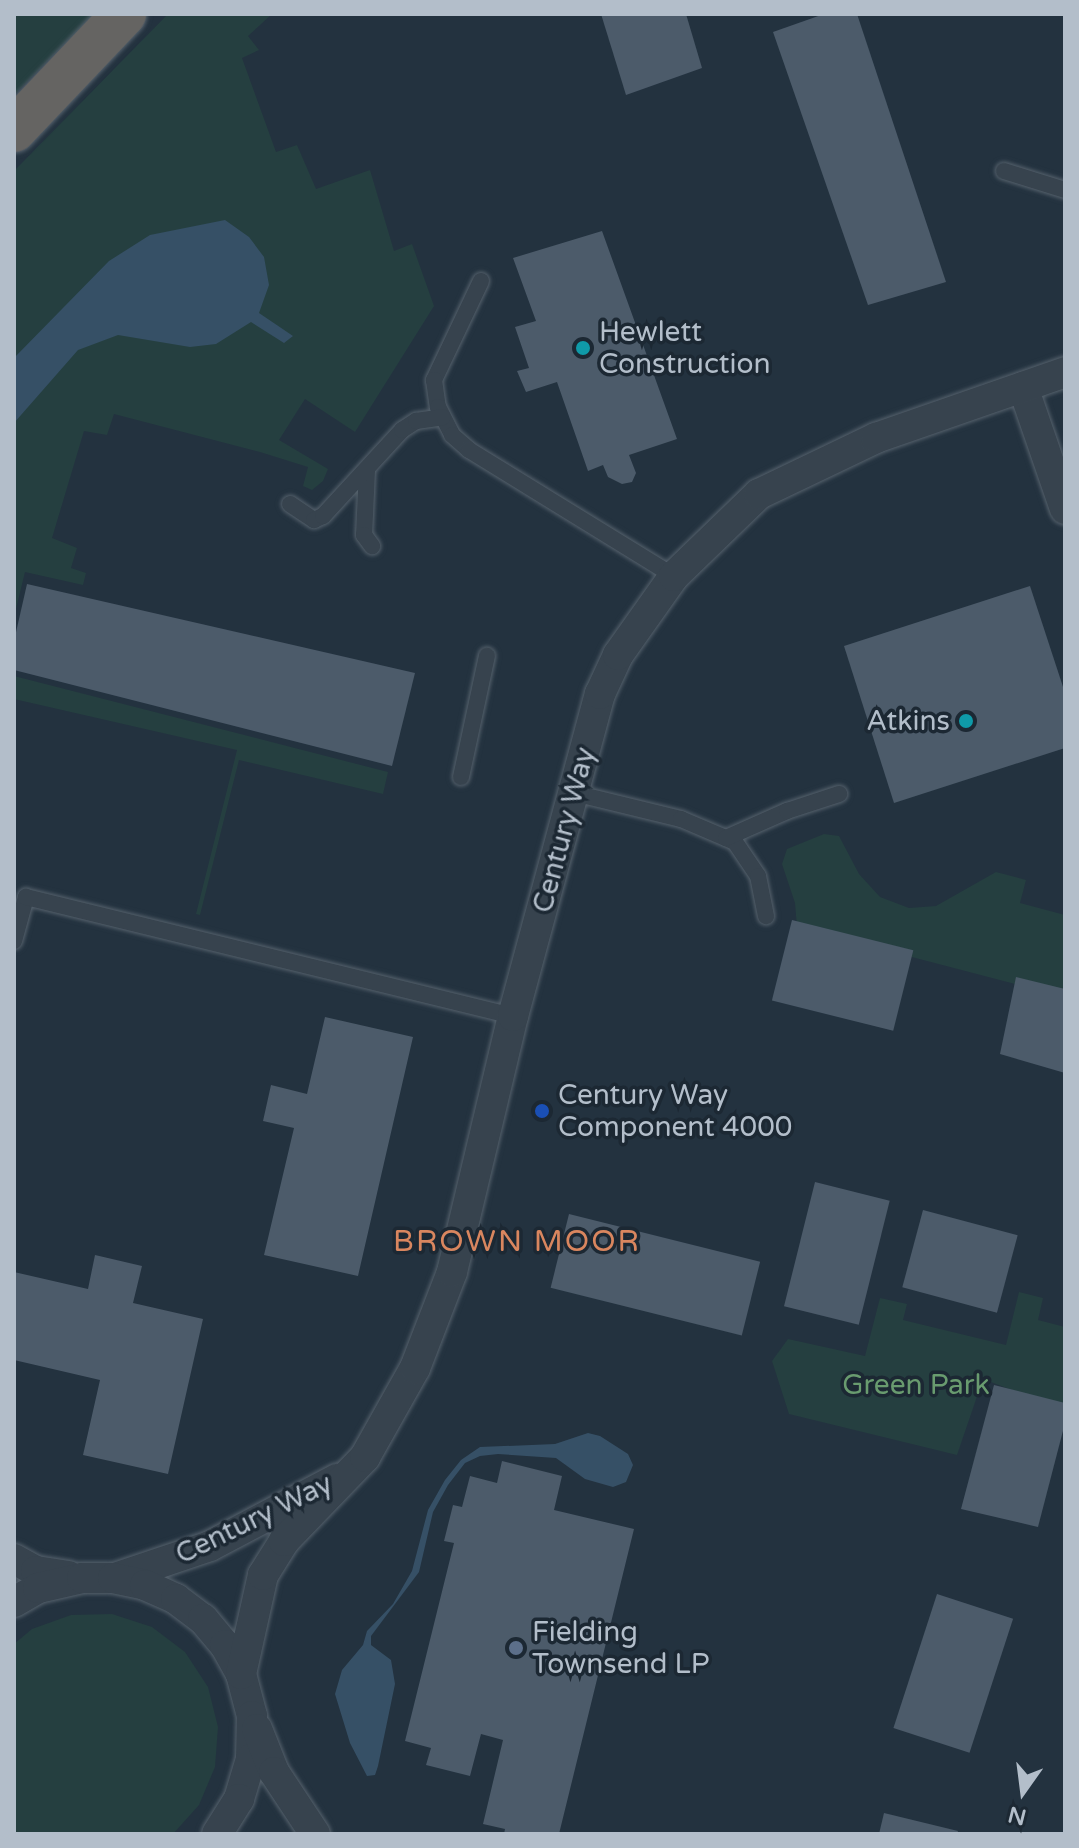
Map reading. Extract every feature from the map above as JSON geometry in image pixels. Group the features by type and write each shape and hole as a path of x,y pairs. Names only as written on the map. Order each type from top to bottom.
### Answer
{"highway":[{"path":"14,130 124,14"}],"street":[{"name":"Century Way","path":"241,1674 263,1575 284,1541 365,1457 415,1368 452,1272 513,1016 600,694 618,655 674,576 759,494 876,438 1065,372"},
{"path":"1023,387 1065,509"},
{"name":"Century Way","path":"113,1578 210,1546 313,1489 350,1474"},
{"path":"14,1559 36,1571 82,1578 113,1578 145,1585 176,1599 203,1619 225,1645 241,1674 252,1716 274,1772 315,1834"},
{"path":"14,1602 38,1588 82,1578"},
{"path":"217,1834 239,1799 251,1759 252,1716"}],"lane":[{"path":"1004,171 1065,190"},
{"path":"481,281 434,380 443,417 452,435 469,450 674,576"},
{"path":"290,504 314,520 347,493 402,430 416,421 443,417"},
{"path":"367,470 364,535 372,546"},
{"path":"461,777 487,656"},
{"path":"574,793 681,819 735,842 758,876 766,916"},
{"path":"726,838 787,811 839,794"},
{"path":"14,941 26,897 513,1016"}],"green space":[{"path":"14,14 94,14 14,95"},
{"path":"168,14 272,14 248,36 259,50 242,58 276,152 297,145 316,189 370,170 394,251 412,244 434,306 355,432 305,399 279,440 328,469 323,481 312,490 303,486 308,467 114,414 107,435 84,431 52,538 77,548 71,568 86,573 83,585 25,572 14,617 14,171"},
{"path":"14,676 388,772 383,794 239,760 200,915 196,914 237,750 14,699"},
{"path":"824,834 839,836 859,874 880,897 909,908 936,906 996,872 1026,880 1020,903 1065,915 1065,997 797,927 795,903 782,864 787,849"},
{"name":"Green Park","path":"1019,1292 1043,1298 1038,1320 1065,1327 1065,1410 983,1379 957,1455 789,1414 772,1361 788,1339 865,1356 880,1298 907,1304 903,1320 1006,1345"},
{"path":"112,1614 152,1627 185,1652 208,1687 218,1727 215,1767 199,1805 173,1834 16,1834 14,1644 32,1629 71,1615"}],"water":[{"path":"225,220 249,237 264,257 269,285 259,313 293,336 284,343 251,322 216,344 190,347 118,335 78,350 14,423 14,358 109,261 150,235"},
{"path":"588,1433 600,1436 628,1454 633,1465 626,1482 613,1487 585,1479 556,1458 498,1454 480,1456 465,1463 448,1485 433,1512 419,1572 371,1636 371,1645 391,1660 395,1684 378,1766 375,1775 367,1776 350,1743 335,1694 342,1670 363,1645 367,1631 393,1604 412,1571 428,1510 445,1480 461,1460 480,1447 555,1444"}],"building":[{"path":"601,14 686,14 702,68 626,95"},
{"path":"824,14 857,14 946,282 868,305 773,32"},
{"name":"Hewlett Construction","path":"602,231 677,439 629,455 636,473 632,482 622,484 608,477 603,465 588,471 557,382 526,392 517,371 529,368 515,327 536,321 513,258"},
{"path":"27,584 415,673 392,766 14,670 14,641"},
{"name":"Atkins","path":"1030,586 1065,693 1065,748 894,803 844,646"},
{"path":"792,920 913,950 893,1031 772,1001"},
{"path":"1016,977 1065,989 1065,1073 1000,1054"},
{"path":"325,1017 413,1037 358,1276 264,1255 294,1128 263,1121 271,1085 307,1094"},
{"path":"815,1182 890,1201 859,1325 784,1306"},
{"path":"923,1210 1018,1235 997,1313 902,1287"},
{"path":"569,1214 760,1262 742,1335 551,1288"},
{"path":"95,1255 142,1266 133,1303 203,1319 168,1474 83,1455 100,1380 14,1360 14,1272 88,1289"},
{"path":"994,1385 1065,1403 1065,1423 1038,1527 961,1509"},
{"name":"Fielding Townsend LP","path":"502,1461 562,1476 554,1510 634,1529 559,1834 504,1834 505,1829 483,1824 503,1740 481,1734 470,1776 426,1765 431,1748 405,1741 454,1543 444,1541 453,1505 462,1507 470,1476 497,1483"},
{"path":"937,1594 1013,1619 970,1753 893,1728"},
{"path":"884,1813 958,1831 957,1834 879,1834"}],"place":[{"name":"Hewlett Construction","path":"583,348"},
{"name":"Atkins","path":"966,721"},
{"name":"Century Way Component 4000","path":"542,1111"},
{"name":"Fielding Townsend LP","path":"516,1648"}],"district":[{"name":"BROWN MOOR","path":"517,1242"}]}
